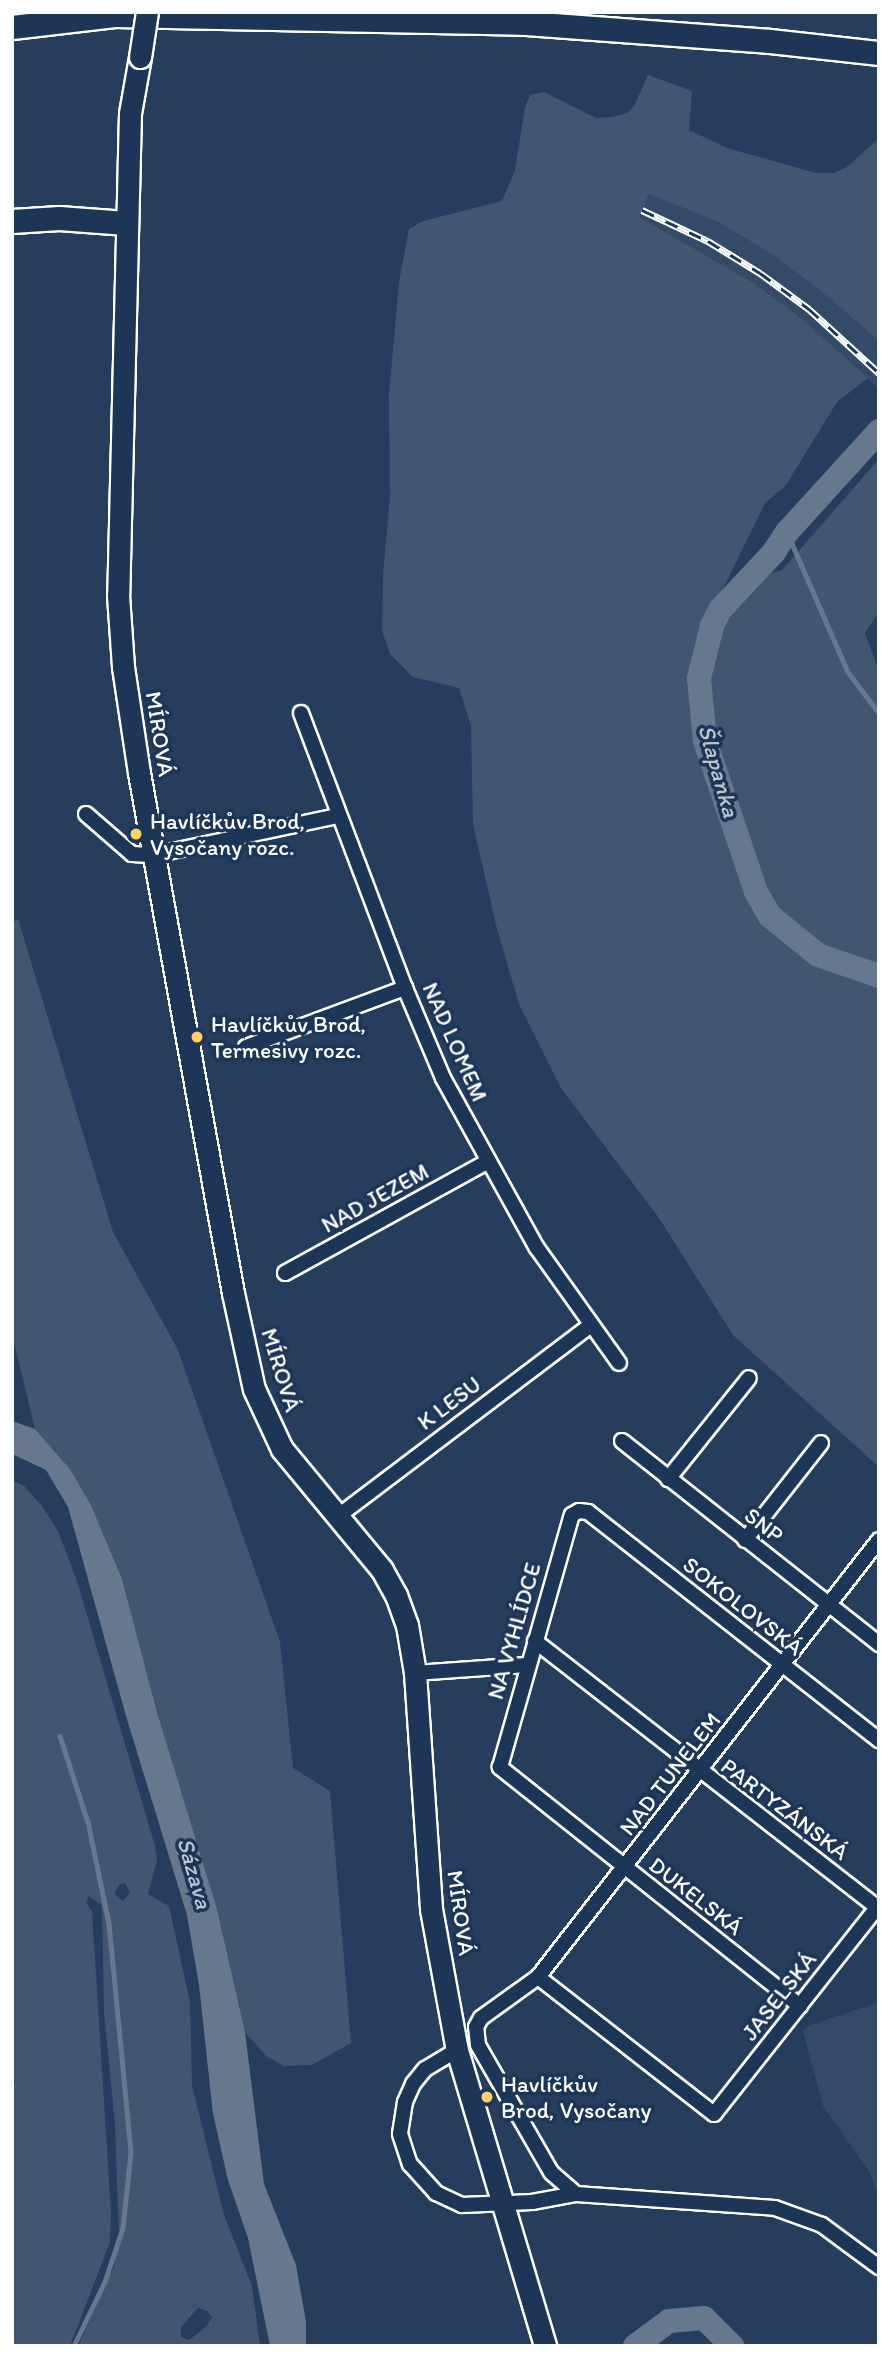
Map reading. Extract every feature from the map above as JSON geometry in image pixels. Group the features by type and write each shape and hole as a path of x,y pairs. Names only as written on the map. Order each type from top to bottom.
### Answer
{"main road":[{"path":"12,27 114,15 526,23 770,41 879,53"},
{"path":"12,221 59,218 126,223"}],"street":[{"name":"MÍROVÁ","path":"147,12 130,113 118,595 123,667 154,855 250,1373 260,1405 282,1449 374,1559 396,1595 409,1630 415,1673 431,1909 457,2050 543,2338"},
{"name":"NAD LOMEM","path":"301,713 338,816 443,1078 487,1162 537,1248 618,1363"},
{"path":"86,814 132,854 154,855 338,816"},
{"path":"246,1047 405,988"},
{"name":"NAD JEZEM","path":"285,1273 487,1162"},
{"name":"K LESU","path":"337,1517 590,1326"},
{"path":"668,1479 749,1378"},
{"name":"SNP","path":"622,1441 879,1644"},
{"path":"745,1540 821,1443"},
{"name":"NA VYHLÍDCE","path":"500,1767 570,1518 578,1511"},
{"name":"SOKOLOVSKÁ","path":"578,1511 589,1513 879,1740"},
{"name":"NAD TUNELEM","path":"576,2194 551,2172 478,2045 476,2027 481,2018 538,1977 783,1667 879,1540"},
{"name":"PARTYZÁNSKÁ","path":"535,1641 701,1772 878,1906"},
{"path":"415,1673 527,1665"},
{"name":"DUKELSKÁ","path":"500,1767 800,2006"},
{"name":"JASELSKÁ","path":"538,1977 713,2115 878,1906"},
{"path":"457,2050 425,2069 413,2084 405,2102 400,2134 410,2164 436,2193 462,2205 502,2204 576,2194 737,2204 789,2211 831,2230 879,2267"}],"shaded area":[{"path":"648,75 692,91 689,130 727,148 816,173 834,173 847,167 879,138 879,341 822,292 773,255 718,222 649,194 639,217 754,283 801,318 868,378 837,402 786,485 765,503 697,642 722,632 730,609 751,578 782,570 879,459 879,612 865,633 879,671 879,1467 733,1335 659,1218 561,1088 519,1004 496,925 473,824 471,726 459,688 413,677 390,654 382,631 383,574 390,496 389,394 399,282 409,229 423,221 502,201 515,170 525,107 530,95 544,92 596,118 613,117 627,113 634,106"},
{"path":"649,194 718,222 773,255 822,292 879,341 879,389 801,318 754,283 639,217"},
{"path":"18,919 113,1232 178,1350 280,1642 293,1768 330,1791 351,2043 312,2065 284,2066 266,2056 245,2032 217,1909 157,1712 122,1579 91,1505 70,1469 35,1429 12,1334 12,923"},
{"path":"12,1480 24,1486 42,1506 58,1531 77,1581 155,1846 157,1860 148,1894 169,1906 190,2002 192,2085 224,2215 252,2286 260,2346 78,2346 114,2267 119,2236 115,2125 104,2012 102,1911 101,1904 88,1896 87,1904 92,1911 111,2212 110,2242 70,2346 12,2346 12,2087 15,2082 12,2070","holes":["125,1883 130,1893 123,1901 114,1894 120,1884","198,2308 207,2311 212,2317 206,2327 189,2340 181,2337 181,2327"]},
{"path":"879,2002 879,2198 869,2171 823,2106 803,2031 810,2025"}],"water":[{"name":"Sázava","path":"12,1421 35,1429 70,1469 91,1505 122,1579 157,1712 217,1909 245,2032 264,2184 296,2265 306,2322 306,2346 270,2346 248,2238 228,2180 213,2114 199,1985 187,1915 126,1716 68,1507 46,1470 12,1454"}],"waterway":[{"name":"Šlapanka","path":"879,431 720,610 712,626 699,678 705,741 756,892 770,916 818,955 879,976"},
{"path":"787,532 848,672 879,713"},
{"path":"60,1736 88,1822 109,1923 131,2153 123,2228 105,2282 74,2346"},
{"name":"Šlapanka","path":"635,2346 669,2321 704,2318 732,2346"}],"railway":[{"path":"642,210 708,241 760,273 809,309 879,373"}],"place":[{"name":"Havlíčkův Brod, Vysočany rozc.","path":"136,834"},
{"name":"Havlíčkův Brod, Termesivy rozc.","path":"197,1037"},
{"name":"Havlíčkův Brod, Vysočany","path":"487,2097"}]}
